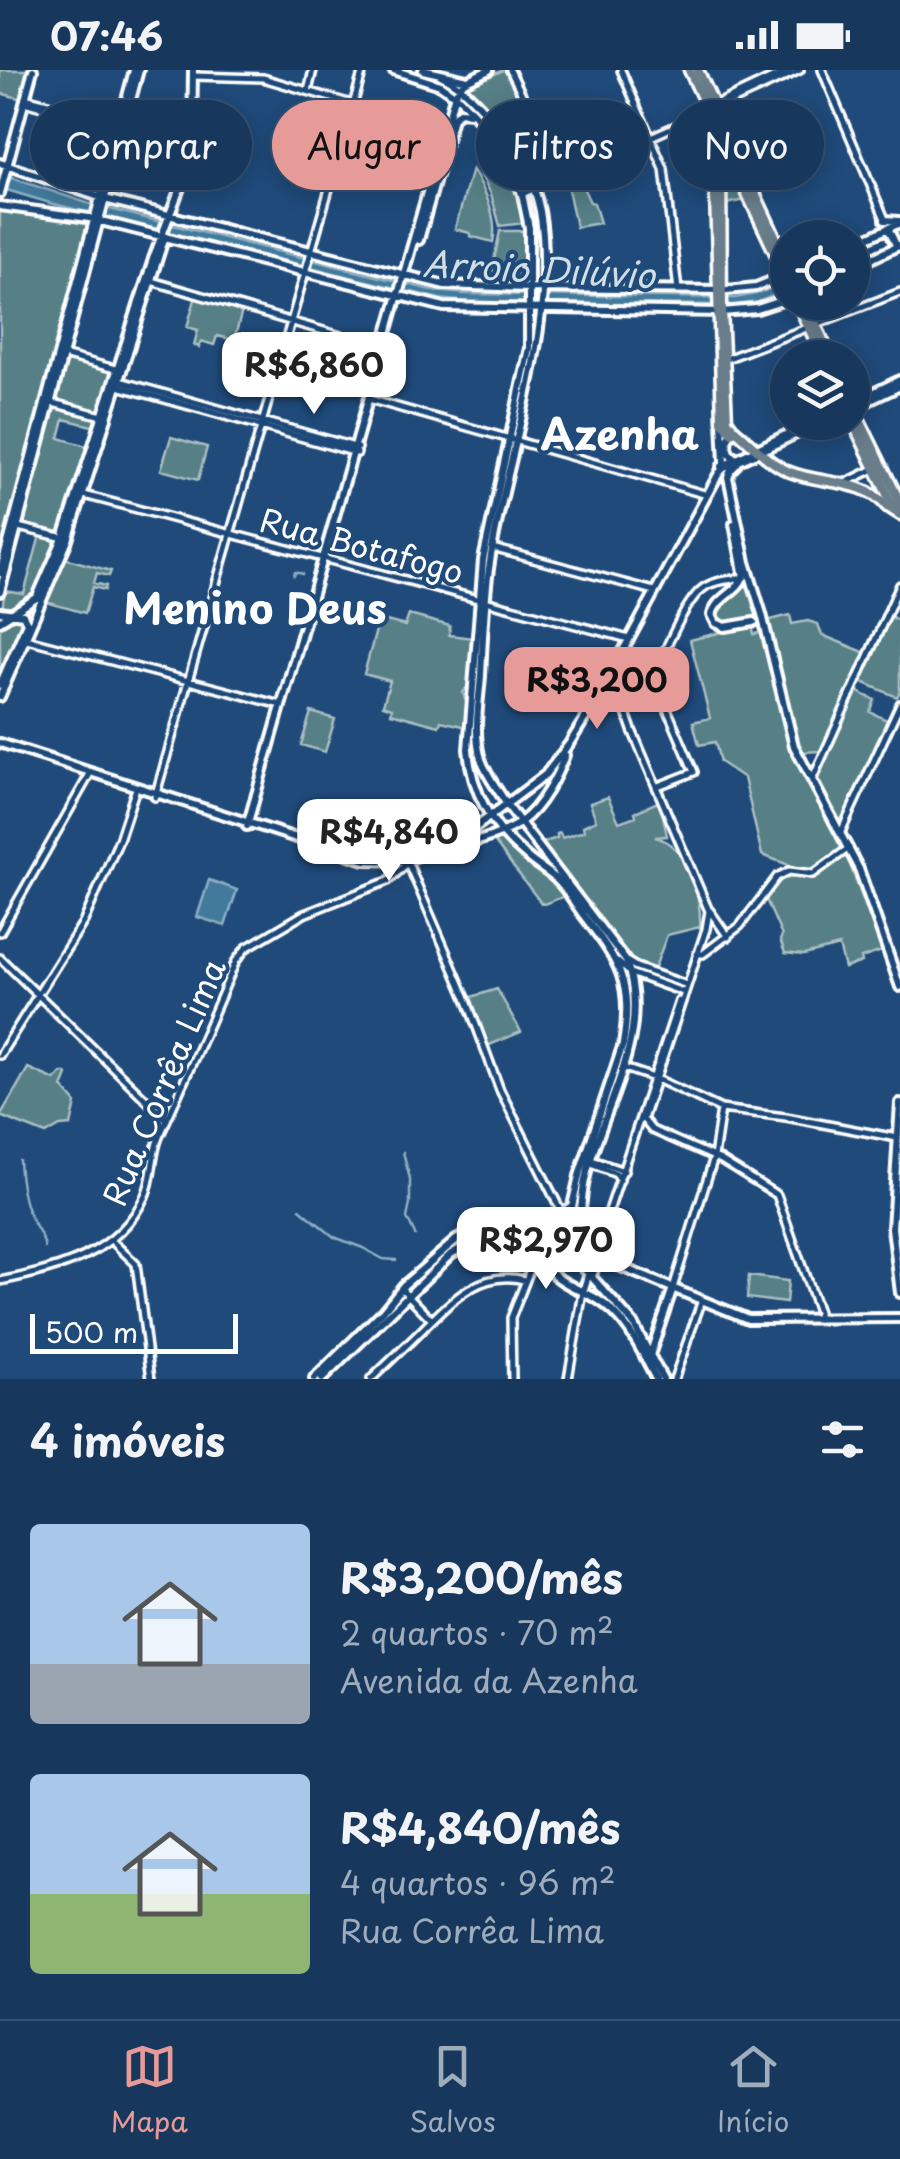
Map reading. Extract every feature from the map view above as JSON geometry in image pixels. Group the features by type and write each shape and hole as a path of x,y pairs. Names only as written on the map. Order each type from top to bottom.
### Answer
{"main road":[{"path":"0,193 33,70"},
{"path":"128,100 136,70"},
{"path":"393,70 460,92 476,115"},
{"path":"424,70 468,80"},
{"path":"456,103 468,80 489,70"},
{"path":"460,92 497,70"},
{"path":"689,70 708,100"},
{"path":"698,70 710,100"},
{"path":"120,370 192,142 193,73"},
{"path":"440,74 476,107"},
{"path":"456,114 464,111 476,115"},
{"path":"8,165 102,201 404,277 464,287 719,292 770,283"},
{"path":"87,193 98,190"},
{"path":"102,201 103,190"},
{"path":"0,573 64,356 105,190"},
{"path":"249,825 429,190"},
{"path":"520,190 529,228 529,348 482,600 469,756 478,796 502,832 518,850 555,878 621,961 626,1023 619,1066"},
{"path":"322,1379 401,1288 464,1236 538,1221 572,1206 619,1066 633,1036 630,973 507,805 480,758 483,560 542,307 540,212 534,190"},
{"path":"721,190 719,292 724,420 732,433 788,472 876,495 887,494"},
{"path":"745,190 770,242"},
{"path":"752,190 770,227"},
{"path":"0,214 4,206 81,217 444,307 720,310 770,305"},
{"path":"885,220 900,222"},
{"path":"0,592 97,221"},
{"path":"870,238 900,222"},
{"path":"870,260 898,248 889,230"},
{"path":"37,597 66,539 165,237"},
{"path":"720,310 726,359 724,466 742,580"},
{"path":"809,320 821,340"},
{"path":"811,320 817,340"},
{"path":"870,397 900,383"},
{"path":"0,685 49,585 84,494 105,417"},
{"path":"724,420 786,475 856,492 887,507 900,508"},
{"path":"732,433 728,450 738,459"},
{"path":"757,451 778,440"},
{"path":"249,825 365,860 396,862 411,861 450,844 492,816 545,775 569,744 716,471 782,440"},
{"path":"863,440 900,508"},
{"path":"867,440 887,494 900,508"},
{"path":"738,459 728,477 794,746 849,848 900,987"},
{"path":"652,591 724,466"},
{"path":"876,495 887,507"},
{"path":"746,562 742,580 716,605 713,618 724,627 761,620 762,614"},
{"path":"742,580 755,590"},
{"path":"0,621 49,585"},
{"path":"0,612 24,615 26,623 0,698"},
{"path":"754,622 767,633"},
{"path":"0,745 364,863 396,866 502,832 522,821 562,764 569,744"},
{"path":"90,774 155,795"},
{"path":"329,852 339,853"},
{"path":"900,1103 892,1228 900,1293"},
{"path":"538,1221 528,1234 532,1253 542,1260 556,1260 568,1253 581,1219 588,1160"},
{"path":"538,1221 564,1226 573,1240 578,1262 633,1323 659,1379"},
{"path":"314,1379 446,1258 461,1248 500,1237 521,1243 555,1276 608,1306 629,1328 649,1359"},
{"path":"583,1292 597,1256 748,1319 900,1318"},
{"path":"649,1359 673,1288"}],"street":[{"path":"308,91 314,70"},
{"path":"355,100 363,70"},
{"path":"510,70 524,100"},
{"path":"622,70 664,169 678,290"},
{"path":"730,100 790,71 800,70"},
{"path":"822,70 889,230"},
{"path":"193,73 262,78 338,100"},
{"path":"25,100 30,101"},
{"path":"651,137 669,129"},
{"path":"155,795 329,190"},
{"path":"522,194 534,190"},
{"path":"151,281 384,349"},
{"path":"726,359 900,292"},
{"path":"64,356 120,370"},
{"path":"117,382 356,452"},
{"path":"371,401 704,494"},
{"path":"49,402 105,417"},
{"path":"842,484 878,467"},
{"name":"Rua Botafogo","path":"84,494 626,639"},
{"path":"18,527 66,539"},
{"path":"492,548 652,591"},
{"path":"653,676 698,593 717,582 742,580"},
{"path":"812,780 900,585"},
{"path":"23,638 283,704"},
{"path":"597,1256 708,919 611,672 653,676"},
{"path":"653,676 694,772 658,786"},
{"path":"840,832 900,704"},
{"path":"0,932 90,774"},
{"path":"0,1056 84,921 119,840 135,791"},
{"path":"698,954 740,926 777,876 789,871 813,874 849,848"},
{"path":"411,861 500,1090 573,1240"},
{"name":"Rua Corrêa Lima","path":"0,1281 50,1270 88,1255 124,1230 144,1199 154,1150 239,956 246,948 304,914 388,881 411,861"},
{"path":"312,902 329,904"},
{"path":"708,911 728,937"},
{"path":"720,928 740,926"},
{"path":"0,958 167,1120"},
{"path":"621,961 685,988"},
{"path":"630,973 685,988"},
{"path":"619,1066 721,1108 897,1138"},
{"path":"651,1129 643,1119 655,1078"},
{"path":"673,1288 714,1158 721,1108"},
{"path":"639,1121 777,1195 818,1319"},
{"path":"588,1160 624,1171"},
{"path":"588,1160 620,1180"},
{"path":"112,1241 136,1264 152,1379"},
{"path":"512,1379 510,1318 532,1253"},
{"path":"372,1379 464,1290 498,1277 524,1280"},
{"path":"401,1288 432,1320"},
{"path":"568,1379 583,1292"},
{"path":"674,1379 702,1300"}],"green space":[{"path":"0,70 30,70 22,99 0,93"},
{"path":"505,70 520,100 479,100 467,87"},
{"path":"472,169 476,190 483,190 489,204 493,242 455,229"},
{"path":"489,190 516,190 525,223 500,226"},
{"path":"568,190 584,190 594,203 600,223 576,227"},
{"path":"725,190 764,190 751,199 726,204"},
{"path":"0,211 89,225 0,562"},
{"path":"500,231 525,231 524,285 495,285 499,273 492,270"},
{"path":"196,296 242,311 234,340 217,336 214,345 201,341 199,347 194,345 198,330 187,327"},
{"path":"66,359 113,372 101,412 56,400"},
{"path":"54,407 99,419 96,427 64,419 59,438 90,447 62,534 22,523"},
{"path":"171,437 207,447 198,480 161,470"},
{"path":"40,535 58,540 32,599 2,609 5,591 24,594"},
{"path":"64,558 111,571 109,576 97,573 94,583 106,586 105,590 93,587 85,613 46,602"},
{"path":"744,586 751,588 758,615 730,622 715,617 717,607"},
{"path":"409,615 450,626 449,635 473,638 470,687 463,693 469,700 467,727 441,721 439,726 391,713 392,708 383,705 390,681 364,674 379,619 405,626"},
{"path":"790,615 792,624 818,624 822,635 866,653 822,751 801,752 767,621"},
{"path":"21,616 25,619 0,675 0,627"},
{"path":"889,616 900,621 897,697 860,681"},
{"path":"755,625 754,634 761,633 789,746 843,847 808,872 762,855 744,778 720,762 715,742 699,745 693,722 710,718 690,640"},
{"path":"856,691 875,700 870,712 887,720 841,823 816,779"},
{"path":"311,712 335,719 325,752 301,745"},
{"path":"608,797 619,822 660,801 667,836 655,837 676,850 695,888 700,927 667,935 654,970 630,961 542,843 560,833 562,838 584,831 583,826 596,820 590,803"},
{"path":"501,836 565,896 541,903 492,839"},
{"path":"846,854 882,951 845,968 839,946 804,955 785,953 765,897 784,878 811,878"},
{"path":"497,989 521,1032 487,1046 468,998"},
{"path":"28,1068 55,1080 66,1073 62,1087 76,1103 71,1125 46,1134 0,1116"},
{"path":"549,1223 562,1228 567,1241 562,1254 549,1259 536,1254 531,1241 536,1228"},
{"path":"749,1276 788,1281 786,1303 747,1298"}],"water":[{"name":"Arroio Dilúvio","path":"0,174 30,184 30,190 48,190 435,291 735,298 770,289 770,297 735,305 477,303 440,299 0,188"},
{"path":"209,880 237,890 225,926 197,917"}],"waterway":[{"path":"294,576 295,572 303,574"},
{"path":"403,1152 410,1179 407,1218 415,1235"},
{"path":"19,1160 26,1204 45,1248"},
{"path":"300,1209 334,1237 383,1259 396,1260"}],"district":[{"name":"Azenha","path":"620,432"},
{"name":"Menino Deus","path":"255,606"}]}
